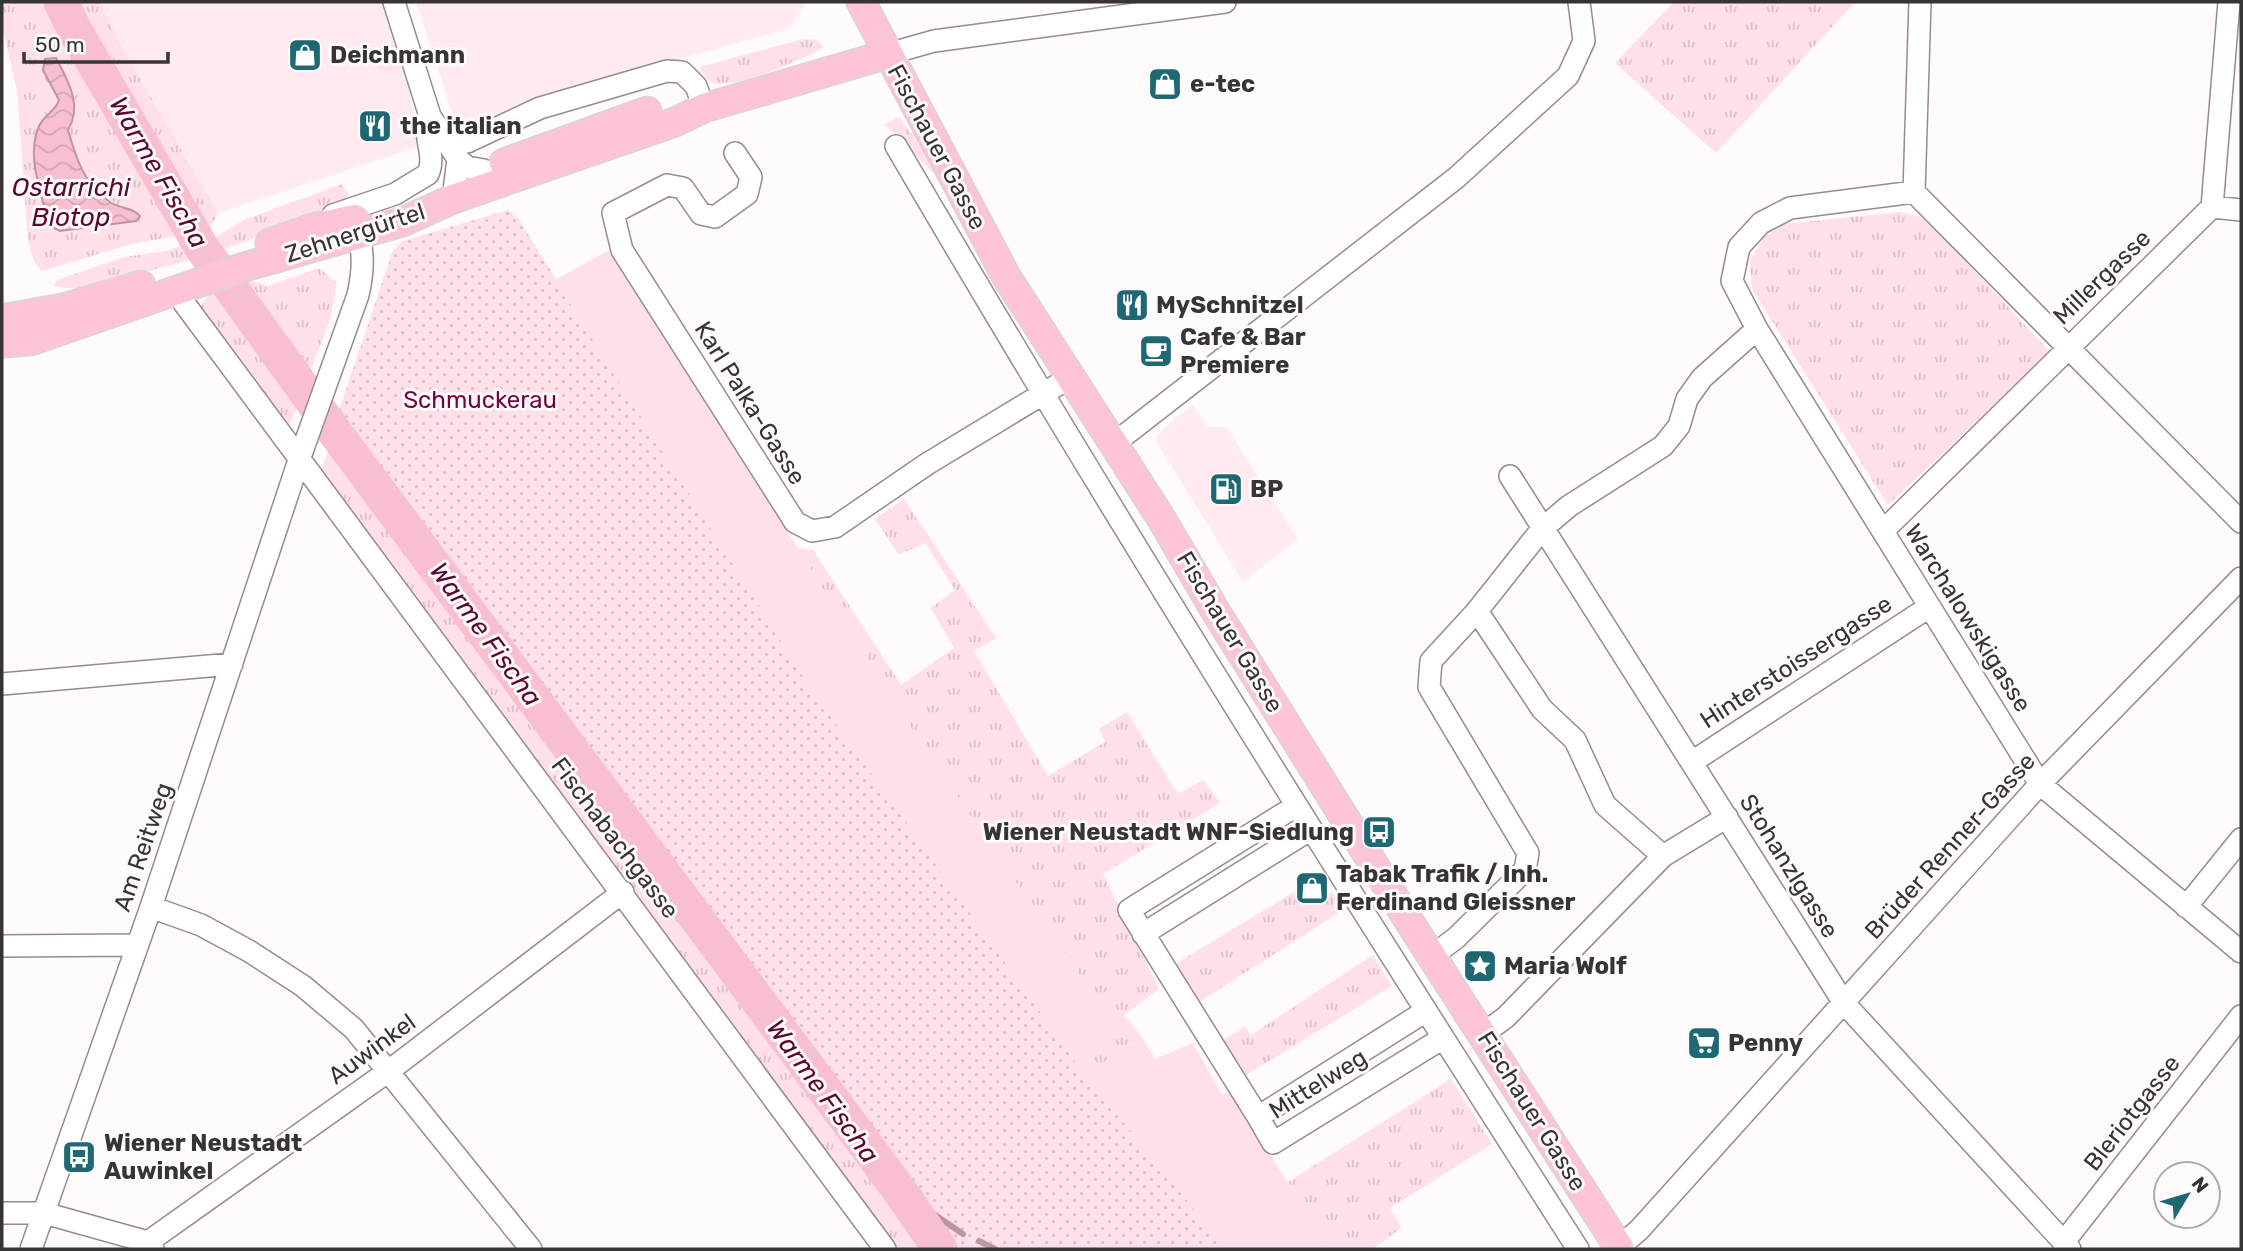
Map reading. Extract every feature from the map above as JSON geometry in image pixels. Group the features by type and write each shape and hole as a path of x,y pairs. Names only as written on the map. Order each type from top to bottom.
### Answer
{"main road":[{"name":"Fischauer Gasse","path":"860,2 1006,276 1161,518 1216,612 1432,956 1619,1248"},
{"name":"Zehnergürtel","path":"237,262 313,228 357,228 402,222 454,171 675,122 704,108 888,54"},
{"name":"Zehnergürtel","path":"454,171 484,170 627,117 673,104 704,108"},
{"name":"Zehnergürtel","path":"2,343 30,341 65,331 198,275 357,228"},
{"name":"Zehnergürtel","path":"2,319 63,308 198,275"}],"street":[{"path":"394,2 430,116 454,171"},
{"path":"888,54 933,41 1225,2"},
{"path":"1112,445 1456,178 1568,76 1584,41 1579,2"},
{"path":"1920,2 1914,192 2241,522"},
{"path":"2229,2 2212,207 2241,210"},
{"name":"Zehnergürtel","path":"454,171 467,142 540,108 667,71 682,72 696,86 704,108"},
{"path":"313,228 336,213 395,194 428,174 432,156 424,129 430,116"},
{"path":"896,146 1041,395 1296,806 1578,1249"},
{"name":"Karl Palka-Gasse","path":"735,153 751,177 747,194 715,217 701,215 683,188 667,185 614,213 622,250 795,522 812,531 835,527 927,464 1069,378"},
{"name":"Warchalowskigasse","path":"1914,192 1790,208 1762,223 1739,247 1732,281 1757,329 2040,785 2241,952"},
{"name":"Millergasse","path":"1883,531 2212,207"},
{"name":"Am Reitweg","path":"32,1249 151,907 299,460 358,295 363,272 357,228"},
{"path":"184,303 299,460"},
{"path":"1432,956 1456,938 1525,870 1528,853 1429,687 1431,661 1477,611 1542,529 1569,506 1663,446 1679,426 1687,399 1702,378 1757,329"},
{"name":"Fischabachgasse","path":"299,460 623,892 885,1249"},
{"name":"Stohanzlgasse","path":"1510,476 1844,1003 2066,1246"},
{"name":"Brüder Renner-Gasse","path":"1619,1248 1647,1221 2040,785 2241,578"},
{"name":"Hinterstoissergasse","path":"1692,762 1929,607"},
{"path":"1477,611 1542,709 1575,740 1605,805 1663,856"},
{"path":"2,684 232,664"},
{"path":"1258,1117 1129,910 1296,806"},
{"path":"1483,1034 1506,1017 1663,856 1727,817"},
{"path":"1143,934 1311,829"},
{"path":"2186,907 2241,838"},
{"name":"Auwinkel","path":"151,1246 390,1070 623,892"},
{"path":"151,907 201,925 249,951 303,986 354,1029 390,1070 531,1249"},
{"path":"2,946 136,945"},
{"name":"Mittelweg","path":"1426,1011 1258,1117 1273,1143 1443,1038"},
{"name":"Bleriotgasse","path":"2066,1246 2241,1016"},
{"path":"2,1213 44,1213 151,1246"}],"shaded area":[{"path":"100,2 385,2 404,60 419,146 218,213 119,42"},
{"path":"416,2 806,2 790,28 581,87 460,125 455,121"},
{"name":"BP","path":"1193,405 1208,427 1226,427 1298,539 1243,582 1155,439 1174,419"}],"green space":[{"path":"2,2 100,2 119,42 218,213 212,225 177,236 131,244 42,271 35,263 28,242 17,90 2,26","holes":["43,69 74,96 68,129 73,155 96,188 128,210 47,219 51,111 57,107 59,99"]},
{"path":"381,2 385,2 404,60 400,67 391,71 379,69 375,57 379,51 395,44"},
{"path":"1674,2 1855,2 1716,153 1615,63"},
{"path":"803,39 817,40 824,47 801,59 738,82 711,82 700,67"},
{"path":"899,117 915,138 934,174 885,124"},
{"path":"342,184 352,200 212,254 202,239 216,237 244,220"},
{"name":"Schmuckerau","path":"508,210 518,218 806,681 1077,1064 1226,1249 951,1249 336,420 393,251 403,241"},
{"path":"1901,212 1926,219 2050,352 1888,505 1752,289 1750,260 1764,237 1783,224"},
{"path":"192,241 202,257 79,289 54,286 57,280 124,257 167,251"},
{"name":"Schmuckerau","path":"403,241 1063,1083 1077,1064 1117,1031 915,734 797,548 813,550 901,685 954,648 931,608 955,590 925,543 899,555 875,519 904,499 996,638 974,651 1048,776 1105,742 1099,729 1127,712 1178,794 1203,780 1220,803 1103,874 1159,989 1124,1015 1144,1040 1117,1050 1078,1099 1226,1249 951,1249 336,420 393,251"},
{"path":"609,250 915,734 1117,1031 1077,1064 806,681 555,280"},
{"path":"319,268 337,283 330,320 289,427 199,308 210,293 249,280 268,286"},
{"path":"336,420 951,1249 926,1249 329,448"},
{"path":"329,448 926,1249 898,1249 321,472"},
{"path":"1301,888 1310,905 1332,892 1343,910 1198,1003 1172,966"},
{"path":"1373,955 1392,986 1243,1077 1222,1041 1245,1027 1251,1035"},
{"path":"1144,1040 1155,1059 1193,1043 1222,1095 1229,1091 1331,1249 1226,1249 1087,1077 1118,1050"},
{"path":"1451,1079 1492,1144 1390,1208 1401,1228 1373,1249 1331,1249 1288,1182"}],"water":[{"name":"Ostarrichi Biotop","path":"56,58 72,93 74,111 68,130 82,170 101,195 114,204 137,213 140,216 136,221 60,231 52,227 47,219 36,173 34,149 39,126 59,100 43,70 45,59"}],"waterway":[{"name":"Warme Fischa","path":"61,2 74,29 202,248 334,431 900,1191 940,1249"},
{"path":"900,1191 963,1234"},
{"path":"979,1241 995,1249"}],"place":[{"name":"Deichmann","path":"305,55"},
{"name":"e-tec","path":"1165,84"},
{"name":"the italian","path":"375,126"},
{"name":"MySchnitzel","path":"1132,305"},
{"name":"Cafe & Bar Premiere","path":"1156,351"},
{"name":"BP","path":"1226,489"},
{"name":"Wiener Neustadt WNF-Siedlung","path":"1379,832"},
{"name":"Tabak Trafik / Inh. Ferdinand Gleissner","path":"1312,888"},
{"name":"Maria Wolf","path":"1480,966"},
{"name":"Penny","path":"1704,1043"},
{"name":"Wiener Neustadt Auwinkel","path":"79,1157"}]}
